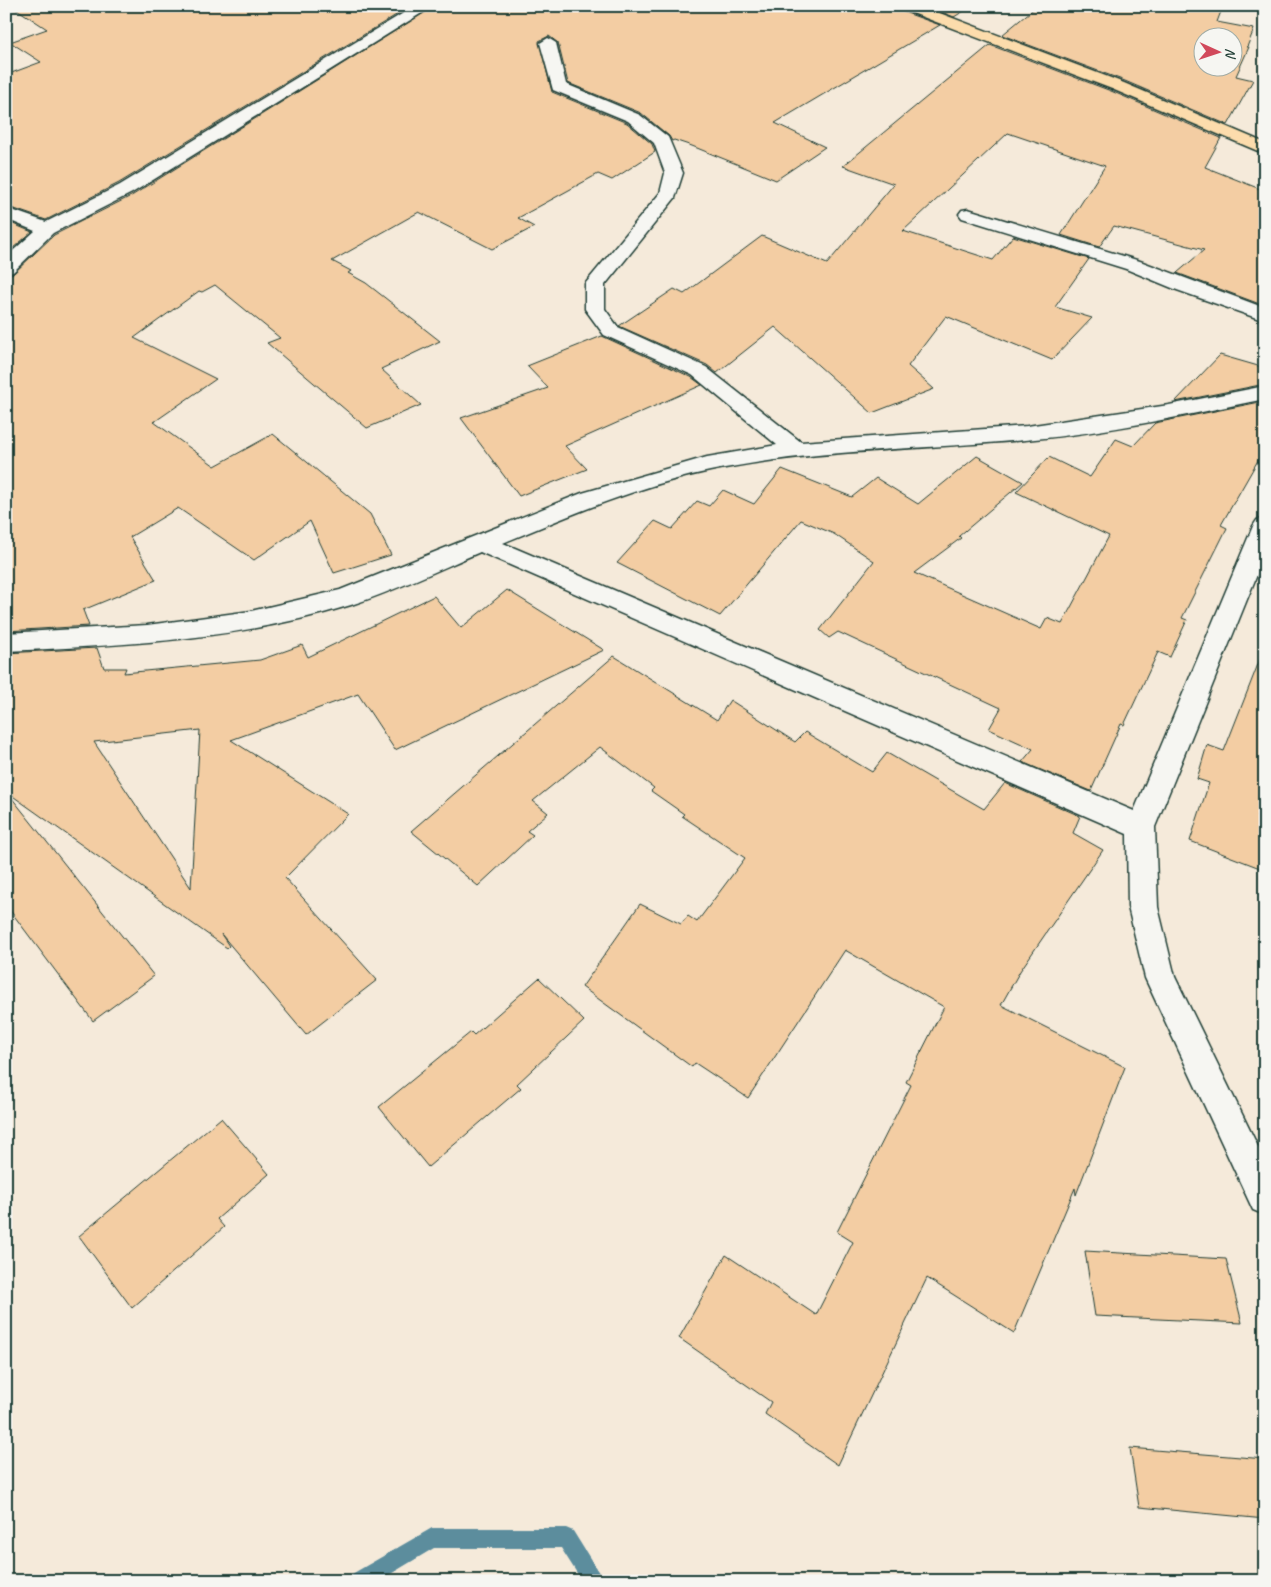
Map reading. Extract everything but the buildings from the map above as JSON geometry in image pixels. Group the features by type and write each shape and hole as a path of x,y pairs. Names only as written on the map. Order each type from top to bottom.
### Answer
{"main road":[{"path":"907,6 1118,86 1265,149"}],"street":[{"path":"6,268 47,229 126,189 426,6"},
{"path":"548,44 559,87 634,118 662,141 674,173 669,194 595,284 595,309 611,331 699,371 796,449"},
{"path":"6,212 47,229"},
{"path":"968,214 1133,265 1184,286 1265,315"},
{"path":"6,642 147,634 251,620 345,598 479,542 599,495 708,464 796,449 1027,433 1169,412 1265,392"},
{"path":"1265,526 1141,827 1142,907 1160,978 1265,1198"},
{"path":"479,542 1141,827"}],"waterway":[{"path":"359,1581 432,1538 566,1538 594,1581"}]}
